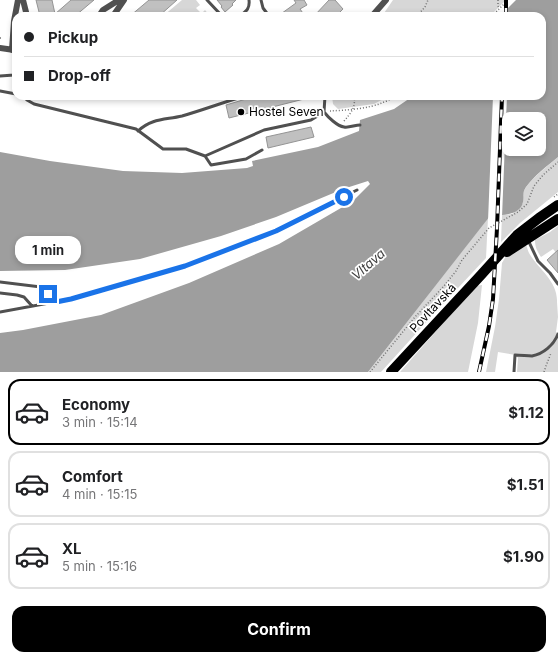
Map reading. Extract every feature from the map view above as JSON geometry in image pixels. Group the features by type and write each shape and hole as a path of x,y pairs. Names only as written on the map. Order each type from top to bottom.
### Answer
{"main road":[{"name":"Povltavská","path":"391,372 517,235 558,204"},
{"name":"Povltavská","path":"494,261 558,219"}],"street":[{"path":"16,12 18,0"},
{"path":"23,0 26,12"},
{"path":"102,12 119,0"},
{"path":"116,12 124,0"},
{"path":"376,12 386,0"},
{"path":"0,48 12,50"}],"lane":[{"path":"207,0 218,12"},
{"path":"245,12 250,6 249,0"},
{"path":"262,0 263,8 266,12"},
{"path":"0,76 12,76"},
{"path":"0,91 12,93"},
{"path":"27,100 34,104 136,129 163,149 186,149 205,156 211,165 246,159 262,150"},
{"path":"138,131 153,121 182,116 231,100"},
{"path":"325,100 324,112 340,126 360,125"},
{"path":"205,156 264,130 311,120 324,112"},
{"path":"0,312 71,299 185,266 276,231 357,190"},
{"path":"527,238 538,261 558,284"},
{"path":"0,282 41,288 56,302"},
{"path":"0,293 24,297 32,306"},
{"path":"514,372 516,355 531,356 542,352 550,346 558,334"}],"path":[{"path":"421,12 428,0"},
{"path":"498,0 498,6 500,8"},
{"path":"496,12 508,0"},
{"path":"340,126 353,109 355,100"},
{"path":"324,112 375,105 384,103 389,100"},
{"path":"370,372 415,316 444,286 456,271 462,260 489,228 518,212 527,204 534,186 543,175 558,162"},
{"path":"544,372 553,348"}],"shaded area":[{"path":"182,0 196,0 200,5 196,8 200,12 168,12"},
{"path":"393,0 506,0 494,12 385,12"},
{"path":"332,100 382,100 374,104 338,109 333,104"},
{"path":"558,157 558,192 520,223 501,242 502,215 512,214 523,203 523,194 528,185 538,174"},
{"path":"488,218 486,258 381,372 368,372"},
{"path":"558,226 558,255 553,249 541,257 536,249 535,240"},
{"path":"526,245 533,259 551,281 556,295 558,317 556,332 558,333 558,372 517,372 518,358 516,355 498,352 495,372 486,372 495,327 502,263 506,256"},
{"path":"482,285 478,323 468,372 400,372 476,286"}],"water":[{"name":"Vltava","path":"516,0 558,0 558,157 529,183 525,189 521,207 518,210 510,214 490,216 368,372 0,372 0,333 101,315 189,283 279,244 353,201 370,184 368,181 343,189 276,217 221,236 140,259 65,270 0,271 0,152 50,161 123,171 182,173 247,168 253,166 252,161 318,147 359,131 360,120 394,109 407,100 546,100 546,12 504,12"}],"pier":[{"path":"493,100 507,100 506,112 502,112 502,156 505,156 502,217 492,217 488,221"}],"building":[{"path":"36,0 52,0 55,12 39,12"},
{"path":"71,0 94,0 80,12 57,12"},
{"path":"149,0 177,0 164,12 135,12"},
{"path":"217,0 236,0 225,12"},
{"path":"294,0 304,0 307,5 300,9 302,12 284,12 296,3"},
{"path":"329,0 335,0 343,9 340,12 318,12"},
{"name":"Hostel Seven","path":"243,100 300,100 229,118 226,105"},
{"path":"311,127 314,137 268,148 266,137"},
{"path":"558,250 558,273 547,260"}],"railway":[{"path":"506,0 506,12"},
{"path":"479,372 493,299 502,100"}],"place":[{"name":"Hostel Seven","path":"241,112"}],"route":[{"path":"48,294 56,302 71,299 185,266 276,231 344,197"}]}
